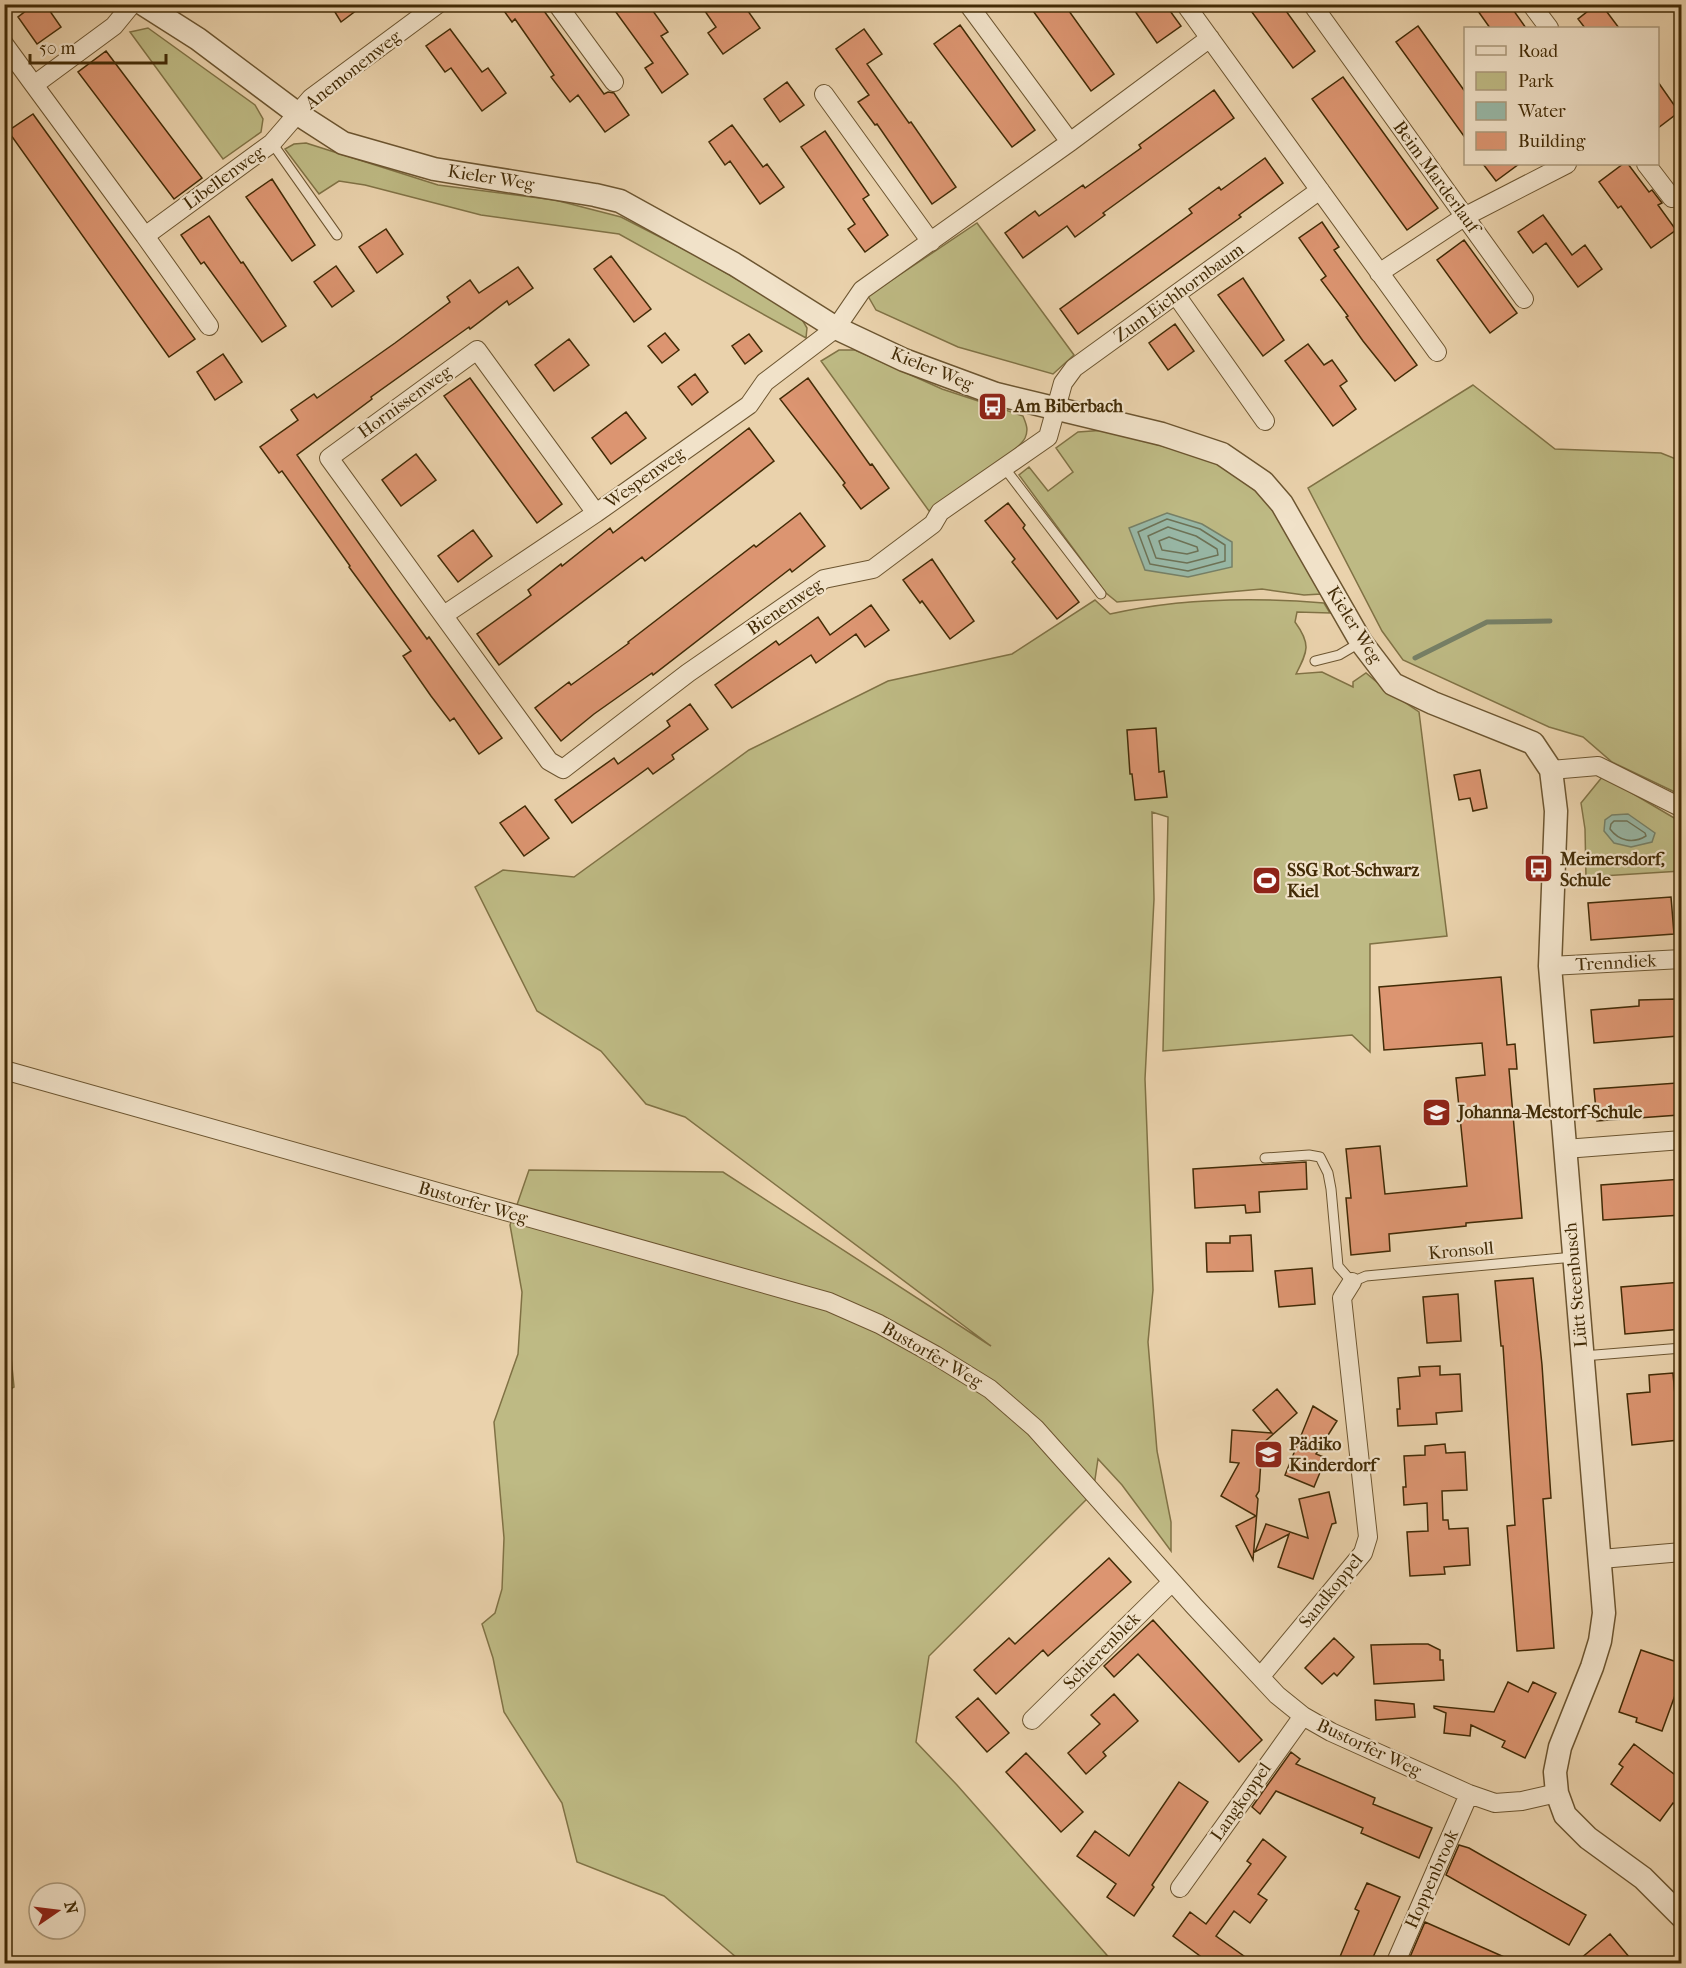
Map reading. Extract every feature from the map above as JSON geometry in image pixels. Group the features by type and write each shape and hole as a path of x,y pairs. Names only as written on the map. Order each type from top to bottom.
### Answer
{"street":[{"path":"34,85 114,26 132,4"},
{"name":"Kieler Weg","path":"143,4 198,39 298,114 343,143 434,169 620,201 734,264 836,328 904,360 996,394 1162,434 1222,454 1263,482 1287,512 1361,642 1393,684 1433,703 1533,743 1551,770"},
{"name":"Anemonenweg","path":"298,114 311,98 438,4"},
{"path":"557,4 614,82"},
{"path":"968,4 1071,142"},
{"path":"1185,4 1437,352"},
{"name":"Beim Marderlauf","path":"1312,4 1524,299"},
{"path":"1531,4 1548,27"},
{"path":"836,328 862,290 1071,142 1210,38"},
{"path":"4,44 209,326"},
{"path":"824,94 931,242"},
{"name":"Libellenweg","path":"145,236 272,143 298,114"},
{"path":"1379,273 1464,217 1565,165"},
{"path":"1647,165 1672,198"},
{"name":"Zum Eichhornbaum","path":"1056,409 1063,383 1074,368 1320,190"},
{"path":"1176,295 1264,421"},
{"name":"Wespenweg","path":"444,615 596,513 749,405 765,382 836,328"},
{"name":"Hornissenweg","path":"444,615 329,458 477,350 596,513"},
{"name":"Bienenweg","path":"444,615 549,761 563,769 688,673 824,579 873,569 933,524 940,512 1048,437 1056,409"},
{"path":"1551,770 1598,766 1682,808"},
{"name":"Lütt Steenbusch","path":"1551,770 1556,811 1550,966 1604,1613 1600,1641 1560,1747 1555,1772 1557,1793"},
{"name":"Trenndiek","path":"1550,966 1682,959"},
{"name":"Bustorfer Weg","path":"4,1070 829,1302 879,1324 990,1389 1035,1428 1172,1582 1277,1695 1303,1716 1331,1732 1469,1794 1496,1803 1522,1801 1557,1793"},
{"path":"1565,1149 1682,1140"},
{"name":"Sandkoppel","path":"1261,1676 1363,1553 1368,1537 1342,1298 1352,1282"},
{"path":"1601,1559 1682,1552"},
{"name":"Schierenblek","path":"1032,1720 1172,1582"},
{"name":"Langkoppel","path":"1180,1888 1303,1716"},
{"path":"1557,1793 1565,1815 1588,1839 1643,1878 1682,1917"},
{"name":"Hoppenbrook","path":"1395,1964 1469,1794"}],"lane":[{"path":"272,143 337,235"},
{"path":"1004,466 1101,594"},
{"path":"1315,660 1339,656 1361,642"},
{"path":"1265,1158 1309,1155 1320,1157 1328,1173 1331,1189 1338,1266 1352,1282"},
{"name":"Kronsoll","path":"1352,1282 1366,1276 1574,1257"},
{"path":"1582,1356 1682,1348"}],"green space":[{"path":"148,28 255,105 263,119 261,132 223,159 130,32"},
{"path":"306,143 438,185 555,200 621,217 697,256 800,316 807,328 806,338 619,234 481,215 365,185 339,181 319,194 285,149 294,144"},
{"path":"977,223 1074,355 1053,374 958,347 876,310 868,296"},
{"path":"839,350 855,350 942,389 1023,416 1027,429 1025,438 996,465 929,511 821,361"},
{"path":"1473,385 1555,449 1661,453 1681,461 1681,795 1612,762 1583,737 1549,727 1403,660 1382,631 1308,488"},
{"path":"1106,430 1218,462 1274,505 1321,594 1304,595 1262,589 1117,602 1106,593 1019,475 1029,467 1048,491 1073,472 1056,448 1078,432"},
{"path":"1095,600 1110,614 1163,605 1217,600 1324,603 1330,613 1297,612 1295,622 1304,636 1306,648 1296,674 1322,672 1353,687 1353,682 1366,673 1419,712 1447,936 1370,944 1370,1052 1352,1035 1163,1051 1168,817 1152,812 1154,899 1145,1079 1153,1290 1148,1342 1157,1451 1171,1522 1171,1551 1122,1485 1098,1459 1093,1493 929,1656 916,1742 957,1785 1113,1962 1117,1963 743,1963 664,1896 577,1862 562,1803 504,1712 493,1658 482,1624 495,1613 502,1589 504,1538 494,1422 518,1354 522,1292 510,1225 529,1170 723,1172 991,1346 685,1117 646,1104 601,1051 537,1011 475,887 503,870 574,877 749,750 888,681 1012,654"},
{"path":"1603,776 1681,822 1681,871 1586,877 1585,829 1581,803"},
{"path":"5,1296 14,1387 4,1392"}],"water":[{"path":"1167,513 1202,524 1232,542 1232,567 1188,577 1145,570 1129,528"},
{"path":"1628,814 1655,833 1652,842 1631,847 1614,843 1604,831 1605,820 1612,815"}],"building":[{"path":"35,4 45,4 61,27 37,44 18,17"},
{"path":"330,4 365,4 341,22"},
{"path":"499,4 539,4 604,94 614,93 629,115 605,132 578,95 570,102 551,77 554,75 515,19 512,22"},
{"path":"610,4 648,4 668,32 661,36 688,74 662,93 645,68 653,63"},
{"path":"700,4 743,4 760,28 723,54 708,33 716,27"},
{"path":"1028,4 1064,4 1114,74 1091,91"},
{"path":"1130,4 1165,4 1181,26 1157,43"},
{"path":"1246,4 1281,4 1315,51 1293,68"},
{"path":"1473,4 1509,4 1525,27 1489,27"},
{"path":"1597,4 1601,4 1618,27 1584,27 1578,19"},
{"path":"960,25 1035,130 1012,147 934,44"},
{"path":"1418,26 1464,90 1464,136 1396,42"},
{"path":"450,29 482,72 488,68 506,93 482,111 451,68 445,72 426,46"},
{"path":"864,29 882,54 867,64 956,187 932,204 877,124 875,125 858,102 869,95 836,49"},
{"path":"106,51 202,178 174,199 78,72"},
{"path":"1343,77 1438,208 1407,230 1312,99"},
{"path":"787,82 804,105 780,122 764,99"},
{"path":"1659,83 1679,112 1659,127"},
{"path":"1214,90 1234,118 1103,213 1105,215 1075,237 1067,226 1023,258 1005,233 1035,211 1039,216 1083,185 1085,188 1141,148 1139,145"},
{"path":"33,114 195,339 169,357 8,131"},
{"path":"732,125 763,167 767,164 784,187 760,204 730,161 725,165 709,142"},
{"path":"825,131 869,195 863,199 888,235 865,252 848,229 855,224 801,147"},
{"path":"1265,158 1283,183 1239,215 1241,217 1078,334 1060,309 1192,213 1189,209 1219,187 1221,190"},
{"path":"1484,165 1518,165 1496,181"},
{"path":"1622,165 1629,165 1649,192 1652,190 1662,203 1658,205 1676,230 1651,248 1621,206 1618,208 1599,182"},
{"path":"272,179 315,245 292,261 246,197"},
{"path":"1543,215 1572,255 1585,245 1602,269 1578,287 1546,243 1533,253 1518,232"},
{"path":"209,216 286,326 262,342 204,262 201,264 181,235"},
{"path":"1322,222 1339,247 1334,250 1417,365 1395,381 1363,341 1346,317 1348,316 1321,280 1326,276 1299,238"},
{"path":"386,229 403,254 377,273 359,247"},
{"path":"1464,240 1517,313 1490,333 1437,260"},
{"path":"611,256 651,309 634,322 594,269"},
{"path":"336,266 354,291 332,307 314,282"},
{"path":"518,267 533,288 509,305 507,301 470,329 469,327 371,397 372,399 297,455 427,639 429,637 502,738 479,754 454,718 450,721 431,696 403,656 411,651 282,471 279,473 260,447 298,420 291,410 314,394 317,398 395,343 450,302 447,297 470,280 479,293"},
{"path":"1243,278 1284,340 1263,356 1218,295"},
{"path":"1175,324 1194,351 1168,370 1149,343"},
{"path":"665,333 679,350 662,363 648,346"},
{"path":"749,334 762,351 745,364 732,346"},
{"path":"569,339 589,365 554,391 535,365"},
{"path":"1308,344 1324,365 1332,360 1347,381 1340,386 1356,409 1333,426 1285,361"},
{"path":"223,354 242,382 215,400 197,372"},
{"path":"695,374 708,392 692,405 678,387"},
{"path":"470,378 562,504 537,523 444,396"},
{"path":"808,378 889,488 861,509 843,485 845,483 780,399"},
{"path":"626,412 646,438 611,464 592,438"},
{"path":"749,428 774,461 645,561 642,557 499,665 477,634 531,595 528,590 561,564 562,566 610,528 613,533"},
{"path":"416,454 436,480 401,506 382,480"},
{"path":"1008,503 1025,525 1023,528 1079,602 1057,619 1012,562 1015,559 985,521"},
{"path":"800,513 825,546 792,572 790,569 653,675 652,673 594,714 561,741 535,708 569,682 571,685 629,643 754,545 756,547"},
{"path":"473,530 492,556 458,582 438,556"},
{"path":"932,559 974,621 950,639 903,580"},
{"path":"871,605 889,630 865,647 856,634 816,663 811,655 732,708 715,685 776,641 779,645 818,617 830,635"},
{"path":"690,704 708,729 672,755 674,759 653,774 648,768 572,823 555,800 614,758 618,764 670,726 667,721"},
{"path":"1156,728 1159,772 1164,771 1167,797 1135,800 1132,774 1130,774 1127,730"},
{"path":"1480,770 1487,808 1473,811 1470,798 1459,800 1454,775"},
{"path":"525,806 549,838 524,856 500,823"},
{"path":"1671,897 1674,934 1591,940 1588,903"},
{"path":"1501,977 1507,1045 1515,1044 1517,1069 1509,1069 1522,1218 1389,1234 1390,1251 1351,1255 1346,1198 1351,1198 1346,1149 1380,1146 1385,1194 1467,1186 1456,1078 1485,1075 1482,1043 1384,1050 1379,987"},
{"path":"1676,999 1678,1036 1594,1043 1591,1010 1639,1006 1639,1000"},
{"path":"1677,1083 1679,1115 1597,1121 1594,1089"},
{"path":"1306,1162 1307,1189 1259,1192 1260,1212 1246,1213 1245,1205 1195,1208 1193,1169"},
{"path":"1682,1179 1682,1215 1603,1220 1601,1185"},
{"path":"1251,1235 1253,1271 1207,1272 1206,1243 1230,1243 1230,1236"},
{"path":"1312,1268 1315,1304 1279,1307 1275,1271"},
{"path":"1533,1278 1542,1365 1551,1498 1543,1499 1554,1648 1517,1651 1507,1526 1515,1525 1503,1346 1501,1346 1495,1281"},
{"path":"1682,1282 1682,1329 1625,1334 1621,1287"},
{"path":"1458,1294 1461,1341 1427,1343 1423,1297"},
{"path":"1440,1366 1440,1375 1460,1374 1462,1411 1436,1413 1437,1424 1398,1426 1397,1409 1400,1409 1398,1378 1420,1376 1419,1367"},
{"path":"1673,1373 1679,1440 1632,1445 1627,1394 1650,1392 1649,1375"},
{"path":"1277,1389 1297,1413 1262,1444 1259,1491 1256,1496 1258,1499 1253,1560 1236,1526 1256,1516 1221,1496 1239,1463 1230,1462 1232,1430 1272,1433 1253,1410"},
{"path":"1313,1406 1337,1421 1316,1454 1326,1458 1314,1487 1285,1475"},
{"path":"1445,1444 1446,1453 1465,1452 1467,1490 1442,1491 1443,1520 1448,1520 1449,1529 1468,1528 1470,1565 1444,1567 1445,1574 1410,1576 1407,1532 1428,1531 1427,1503 1404,1505 1403,1487 1406,1487 1404,1456 1425,1455 1425,1446"},
{"path":"1329,1492 1336,1523 1332,1524 1313,1579 1278,1567 1289,1534 1255,1552 1266,1524 1308,1538 1299,1499"},
{"path":"1109,1558 1131,1582 1048,1656 1043,1650 996,1694 974,1670 1009,1638 1015,1644"},
{"path":"1153,1620 1262,1740 1239,1762 1138,1654 1114,1677 1104,1666"},
{"path":"1334,1638 1354,1657 1337,1676 1334,1673 1322,1684 1305,1668"},
{"path":"1428,1644 1440,1650 1444,1680 1374,1684 1371,1645"},
{"path":"1641,1650 1677,1662 1676,1664 1682,1666 1682,1676 1662,1731 1636,1722 1637,1718 1619,1712"},
{"path":"1508,1682 1528,1692 1533,1682 1556,1693 1525,1758 1502,1747 1505,1741 1471,1725 1470,1736 1444,1733 1446,1713 1434,1706 1494,1712"},
{"path":"1114,1694 1138,1721 1103,1752 1106,1756 1086,1774 1068,1753 1100,1724 1091,1715"},
{"path":"978,1698 1009,1733 987,1752 956,1717"},
{"path":"1375,1700 1414,1704 1415,1717 1376,1720"},
{"path":"1634,1744 1682,1780 1682,1809 1673,1803 1660,1821 1611,1784 1623,1767 1619,1764"},
{"path":"1291,1752 1300,1759 1296,1764 1375,1798 1373,1804 1432,1828 1419,1858 1361,1833 1363,1828 1276,1791 1260,1814 1252,1807"},
{"path":"1026,1753 1083,1812 1061,1832 1006,1772"},
{"path":"1179,1782 1208,1802 1134,1916 1107,1897 1116,1884 1077,1856 1095,1831 1129,1856"},
{"path":"1263,1839 1286,1857 1258,1894 1267,1900 1250,1923 1234,1911 1216,1936 1255,1964 1211,1964 1173,1936 1190,1912 1206,1924 1251,1864 1247,1861"},
{"path":"1459,1845 1469,1848 1586,1915 1569,1945 1446,1875"},
{"path":"1367,1883 1400,1897 1370,1964 1337,1964 1359,1911 1355,1909"},
{"path":"1425,1922 1468,1941 1520,1964 1407,1964"},
{"path":"1610,1934 1635,1964 1574,1964"}],"waterway":[{"path":"1415,658 1487,622 1550,621"}],"place":[{"name":"Am Biberbach","path":"993,406"},
{"name":"Meimersdorf, Schule","path":"1539,869"},
{"name":"SSG Rot-Schwarz Kiel","path":"1266,880"},
{"name":"Johanna-Mestorf-Schule","path":"1437,1112"},
{"name":"Pädiko Kinderdorf","path":"1268,1454"}]}
